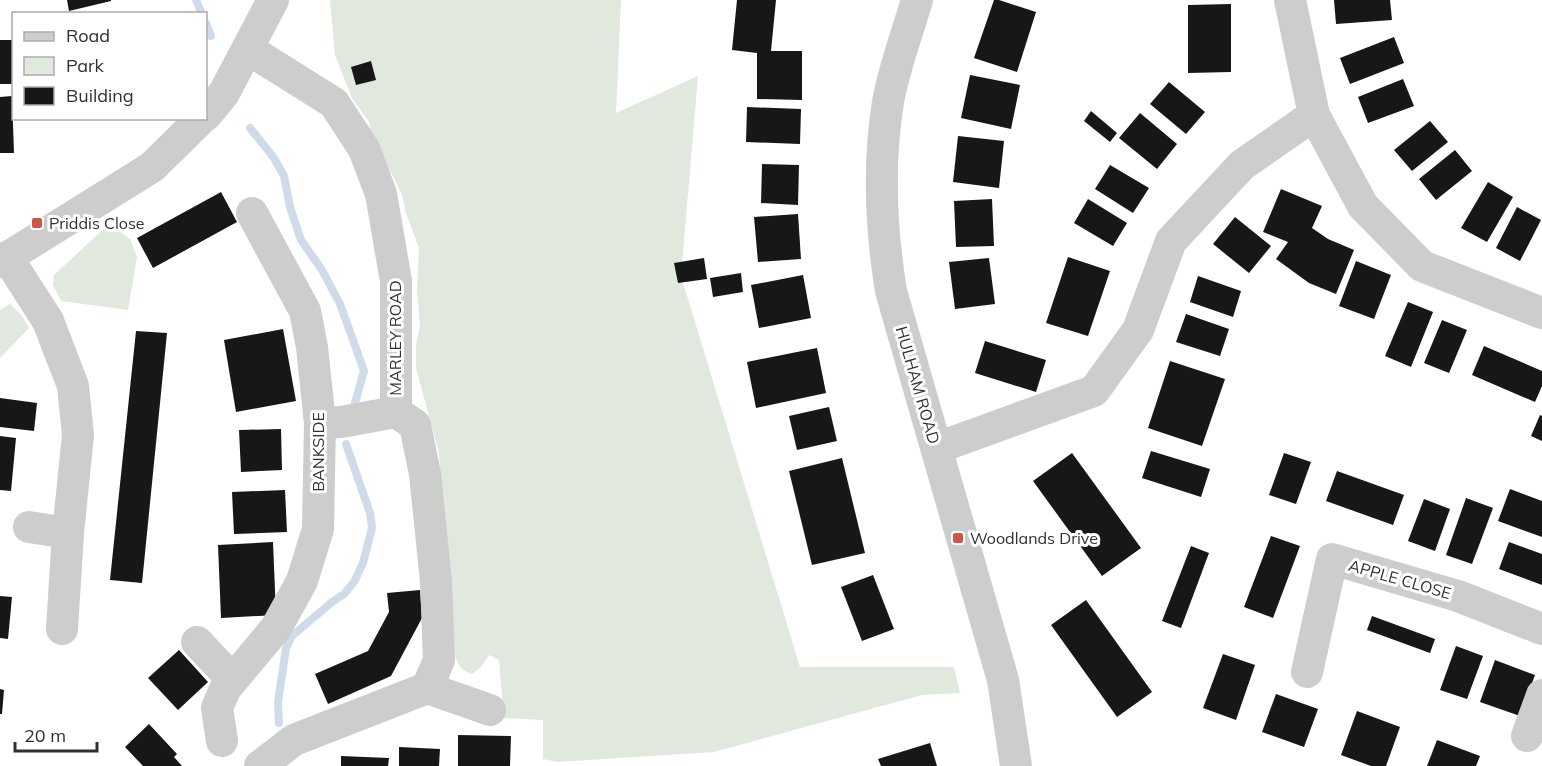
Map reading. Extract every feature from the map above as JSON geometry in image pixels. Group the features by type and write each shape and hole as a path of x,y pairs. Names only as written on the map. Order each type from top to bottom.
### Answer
{"street":[{"path":"207,113 224,93 273,0"},
{"name":"HULHAM ROAD","path":"917,0 888,101 881,173 885,258 891,291 1003,680 1016,766"},
{"path":"1290,0 1314,114 1363,206 1422,266 1542,313"},
{"name":"MARLEY ROAD","path":"248,49 334,103 364,149 381,194 396,281 396,412 415,425 425,474 436,581 439,660 427,688"},
{"path":"937,448 1094,391 1138,330 1171,241 1242,165 1314,114"},
{"path":"62,629 78,435 73,386 48,321 3,259 152,167 201,120"},
{"name":"BANKSIDE","path":"222,741 217,708 225,689 276,628 302,581 318,529 320,423 312,347 305,311 252,213"},
{"path":"320,423 341,422 396,412"},
{"path":"29,527 69,532"},
{"name":"APPLE CLOSE","path":"1307,672 1332,559 1458,596 1542,629"},
{"path":"197,642 232,679"},
{"path":"260,766 294,740 427,688 490,710"},
{"path":"1527,736 1542,695"}],"green space":[{"path":"330,0 621,0 616,113 698,76 681,276 800,667 954,667 960,693 922,695 714,752 557,762 543,759 543,720 504,718 499,660 489,655 481,667 472,674 459,665 455,656 439,453 416,368 416,345 420,326 417,291 419,248 402,195 369,136 370,123 352,98 335,55"},
{"path":"109,224 130,239 137,257 128,310 61,301 53,285 54,275"},
{"path":"10,304 22,316 29,328 0,358 0,310"}],"building":[{"path":"67,0 111,0 111,1 69,11"},
{"path":"737,0 776,0 771,51 802,51 802,100 757,99 757,53 732,50"},
{"path":"994,0 1036,12 1017,72 974,58"},
{"path":"1334,0 1390,0 1392,20 1336,24"},
{"path":"1231,4 1231,72 1188,73 1188,5"},
{"path":"1394,37 1404,63 1350,84 1340,58"},
{"path":"0,40 12,40 12,84 0,84"},
{"path":"371,61 376,80 356,85 351,67"},
{"path":"970,75 1020,85 1011,129 961,118"},
{"path":"1403,79 1414,106 1368,123 1358,97"},
{"path":"1169,82 1205,112 1186,134 1150,104"},
{"path":"12,96 14,153 0,153 0,97"},
{"path":"747,107 801,109 800,144 746,142"},
{"path":"1091,111 1117,133 1110,142 1084,121"},
{"path":"1140,113 1177,144 1157,169 1119,138"},
{"path":"1430,121 1448,142 1412,171 1394,150"},
{"path":"958,136 1004,141 999,188 953,182"},
{"path":"1455,150 1472,171 1436,200 1419,179"},
{"path":"762,164 799,165 798,205 761,203"},
{"path":"1110,165 1149,188 1133,213 1095,189"},
{"path":"1488,182 1513,197 1487,242 1461,228"},
{"path":"1281,189 1322,206 1312,228 1328,239 1354,250 1336,294 1309,283 1276,259 1288,242 1263,232"},
{"path":"221,192 237,222 153,268 137,238"},
{"path":"992,199 994,246 956,247 954,201"},
{"path":"1088,199 1127,223 1113,246 1074,223"},
{"path":"1517,207 1541,220 1520,261 1496,248"},
{"path":"798,214 801,259 758,262 754,217"},
{"path":"1235,217 1271,246 1249,273 1213,244"},
{"path":"1068,257 1110,271 1088,336 1046,323"},
{"path":"704,258 707,279 678,283 674,263"},
{"path":"989,258 995,304 955,309 949,262"},
{"path":"1356,261 1391,275 1374,319 1339,306"},
{"path":"741,273 743,292 713,297 710,278"},
{"path":"803,275 811,318 759,328 751,285"},
{"path":"1198,276 1241,291 1233,317 1190,302"},
{"path":"1408,302 1433,312 1411,367 1385,356"},
{"path":"1186,314 1229,329 1220,356 1176,342"},
{"path":"1442,320 1467,330 1449,373 1424,363"},
{"path":"283,329 296,401 236,412 224,340"},
{"path":"136,331 167,333 142,583 110,580"},
{"path":"985,341 1046,360 1036,392 975,373"},
{"path":"1484,346 1542,371 1542,386 1535,402 1472,375"},
{"path":"817,348 826,393 756,408 747,362"},
{"path":"1170,361 1225,379 1202,446 1148,428"},
{"path":"0,398 37,403 34,431 0,427"},
{"path":"829,407 837,441 797,450 789,416"},
{"path":"1540,415 1542,416 1542,441 1531,436"},
{"path":"281,429 282,470 241,472 239,430"},
{"path":"0,436 16,438 11,491 0,490"},
{"path":"1151,451 1210,469 1201,497 1142,478"},
{"path":"1072,453 1141,548 1102,576 1033,481"},
{"path":"1284,453 1311,462 1296,504 1269,495"},
{"path":"842,458 865,553 812,565 789,471"},
{"path":"1337,471 1404,495 1393,525 1326,501"},
{"path":"1510,489 1542,501 1542,537 1498,521"},
{"path":"285,490 287,532 234,534 232,492"},
{"path":"1466,498 1493,508 1472,564 1446,555"},
{"path":"1424,499 1450,509 1435,551 1408,541"},
{"path":"1271,536 1300,546 1273,618 1244,607"},
{"path":"273,542 276,615 221,618 218,545"},
{"path":"1509,542 1542,554 1542,585 1499,569"},
{"path":"1191,546 1209,553 1181,628 1162,621"},
{"path":"873,575 894,629 862,641 841,587"},
{"path":"420,590 422,618 391,676 328,704 315,674 368,651 389,612 387,593"},
{"path":"0,596 12,597 8,639 0,638"},
{"path":"1086,600 1152,692 1117,717 1051,625"},
{"path":"1372,616 1435,639 1430,653 1367,630"},
{"path":"1456,646 1483,656 1467,699 1440,690"},
{"path":"179,650 208,682 178,710 148,678"},
{"path":"1223,654 1255,665 1236,720 1203,708"},
{"path":"1495,660 1535,675 1520,716 1480,702"},
{"path":"0,689 4,690 2,714 0,714"},
{"path":"1276,694 1318,709 1304,747 1262,732"},
{"path":"1357,711 1400,727 1386,766 1371,766 1341,755"},
{"path":"149,724 177,754 174,757 182,766 143,766 125,747"},
{"path":"458,735 511,736 510,766 458,766"},
{"path":"1437,740 1480,756 1476,766 1427,766"},
{"path":"930,743 937,766 881,766 878,759"},
{"path":"399,747 440,749 439,766 399,766"},
{"path":"341,756 389,758 388,766 341,766"}],"waterway":[{"path":"196,0 201,12"},
{"path":"207,26 211,36"},
{"path":"250,128 274,158 284,176 290,207 301,240 322,270 340,304 364,371 355,403"},
{"path":"279,723 278,702 286,648 292,636 344,594 354,582 363,563 372,528 370,513 346,444"}],"place":[{"name":"Priddis Close","path":"37,223"},
{"name":"Woodlands Drive","path":"958,538"}]}
